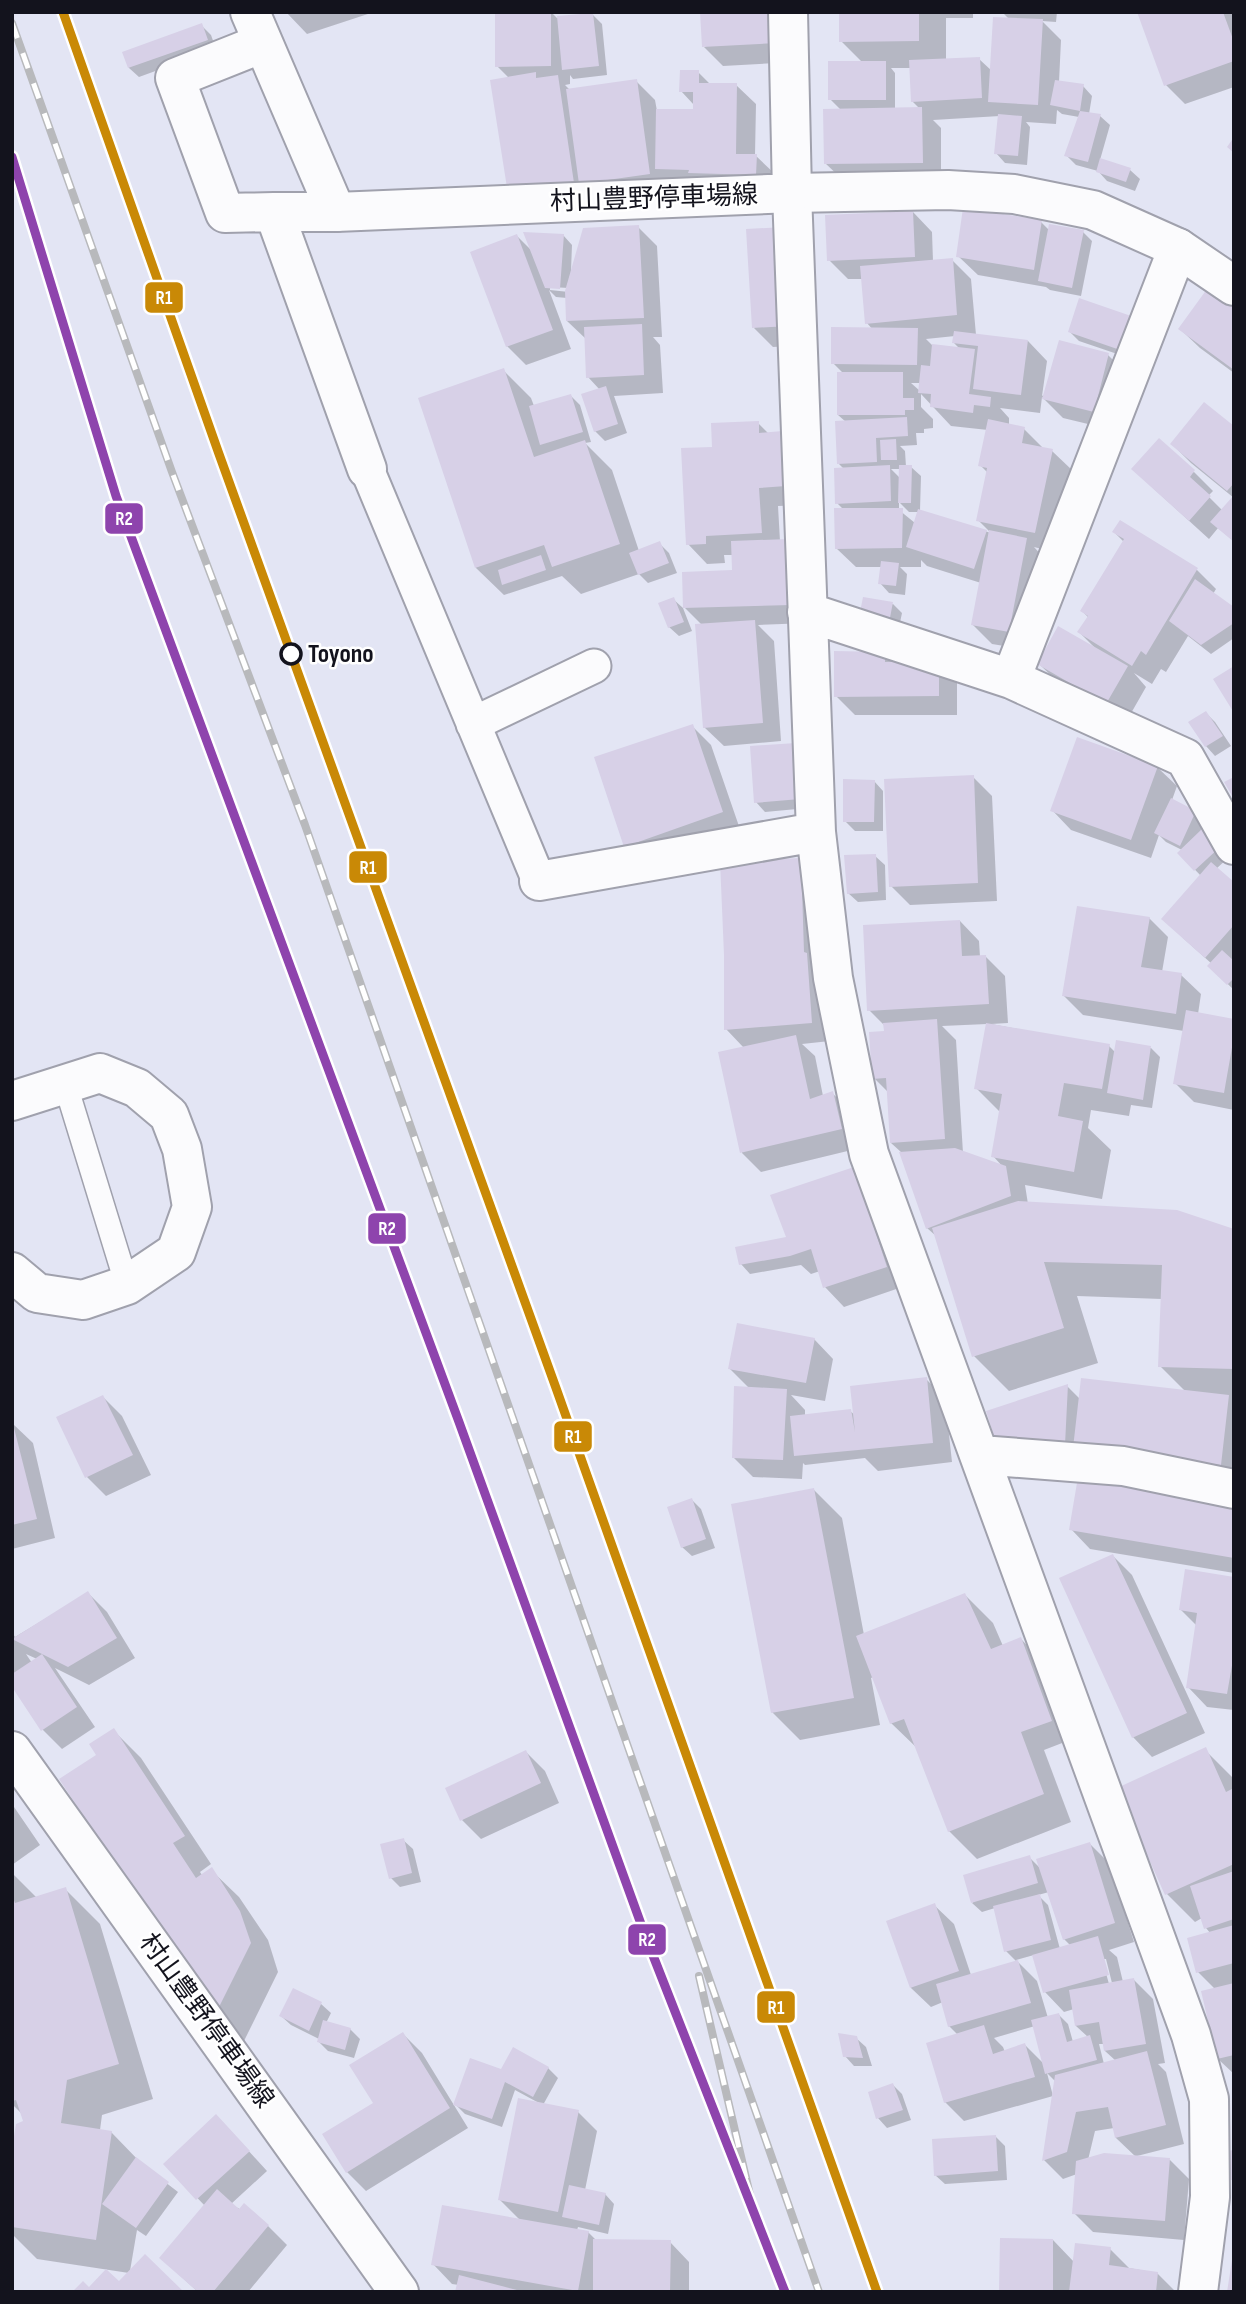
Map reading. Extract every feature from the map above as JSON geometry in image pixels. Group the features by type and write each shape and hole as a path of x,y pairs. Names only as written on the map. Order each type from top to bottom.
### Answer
{"street":[{"name":"村山豊野停車場線","path":"256,28 175,78 225,213 336,212 792,193 788,12"},
{"path":"256,28 336,212"},
{"path":"1198,2292 1210,2197 1209,2099 1191,2035 869,1154 833,978 816,832 792,193 948,190 1014,194 1093,210 1178,248 1234,286"},
{"path":"274,212 367,469 538,881 816,832"},
{"path":"1011,679 1178,248"},
{"path":"807,612 1011,679 1185,758 1234,845"},
{"path":"473,724 594,666"},
{"path":"12,1101 100,1073 137,1088 169,1115 182,1149 192,1207 176,1252 127,1285 83,1300 37,1293 12,1272"},
{"path":"980,1455 1124,1466 1234,1489"},
{"name":"村山豊野停車場線","path":"12,1751 399,2292"}],"lane":[{"path":"65,1083 127,1285"}],"building":[{"path":"495,12 551,12 551,66 495,67"},
{"path":"700,12 775,12 776,43 702,47"},
{"path":"839,12 919,12 919,41 839,42"},
{"path":"1137,12 1223,12 1234,42 1234,61 1164,86"},
{"path":"593,13 599,66 562,70 557,16"},
{"path":"993,17 1043,19 1038,105 988,102"},
{"path":"202,23 208,40 128,68 122,52"},
{"path":"980,57 982,98 911,102 909,60"},
{"path":"828,61 886,61 886,100 828,100"},
{"path":"680,70 699,70 699,83 737,83 736,154 757,154 756,175 655,169 656,109 693,109 693,92 679,92"},
{"path":"536,72 536,78 558,75 574,183 508,194 490,80"},
{"path":"637,79 650,174 579,184 566,89"},
{"path":"1055,80 1084,84 1080,111 1050,105"},
{"path":"922,107 923,163 824,164 823,109"},
{"path":"1080,111 1101,114 1088,162 1064,156"},
{"path":"998,114 1022,116 1018,156 994,154"},
{"path":"1234,137 1234,153 1227,147"},
{"path":"1100,158 1131,168 1126,182 1096,172"},
{"path":"963,208 1042,220 1034,270 956,257"},
{"path":"913,211 915,257 827,261 825,215"},
{"path":"1049,224 1084,230 1072,288 1038,281"},
{"path":"639,225 644,318 566,321 565,291 583,228"},
{"path":"784,227 790,326 752,328 746,229"},
{"path":"523,232 564,234 560,289 545,288"},
{"path":"517,234 553,330 506,347 470,252"},
{"path":"953,258 957,315 865,324 860,266"},
{"path":"1207,289 1234,308 1234,370 1178,329"},
{"path":"1079,298 1134,317 1123,351 1068,332"},
{"path":"642,324 644,375 586,378 584,327"},
{"path":"831,327 918,328 917,365 831,364"},
{"path":"954,331 1028,340 1021,395 973,389 978,346 952,343"},
{"path":"1059,340 1109,353 1094,412 1042,399"},
{"path":"932,344 975,349 969,394 991,397 990,407 974,405 973,413 930,407 931,394 918,393 921,365 930,366"},
{"path":"504,368 534,457 585,440 620,544 552,567 544,545 475,568 418,398"},
{"path":"837,372 903,372 903,398 914,398 914,410 905,410 905,415 837,415"},
{"path":"606,386 618,424 594,432 581,394"},
{"path":"571,394 583,432 540,445 529,406"},
{"path":"1204,402 1234,426 1234,483 1227,491 1170,444"},
{"path":"907,417 908,436 876,438 877,462 837,464 835,421"},
{"path":"988,419 1025,427 1022,443 1053,449 1035,533 976,521 987,468 978,466"},
{"path":"759,421 759,433 783,431 786,486 759,488 762,533 706,536 706,544 686,545 681,448 712,447 711,423"},
{"path":"1159,438 1195,470 1190,477 1211,496 1189,521 1131,469"},
{"path":"896,439 897,460 881,460 880,440"},
{"path":"890,465 891,501 835,504 834,468"},
{"path":"899,465 912,465 911,503 898,503"},
{"path":"1234,495 1234,542 1210,522"},
{"path":"834,508 903,508 902,548 835,549"},
{"path":"918,509 987,530 974,569 906,547"},
{"path":"1120,520 1198,568 1146,655 1141,651 1132,666 1077,632 1088,616 1080,611 1124,539 1112,532"},
{"path":"989,530 1027,538 1009,632 971,625"},
{"path":"789,539 791,605 683,608 682,572 732,570 731,541"},
{"path":"660,541 669,563 638,575 629,553"},
{"path":"541,555 546,570 502,585 498,570"},
{"path":"881,561 899,563 896,586 878,584"},
{"path":"1195,579 1234,607 1234,623 1201,645 1169,621"},
{"path":"674,597 684,622 668,628 658,603"},
{"path":"863,597 893,602 889,623 859,617"},
{"path":"755,620 763,723 703,728 695,624"},
{"path":"1058,626 1128,666 1106,704 1037,664"},
{"path":"834,651 885,652 885,662 939,661 939,696 834,697"},
{"path":"1234,666 1234,713 1213,679"},
{"path":"1206,711 1223,736 1205,747 1188,722"},
{"path":"693,724 723,812 624,847 594,757"},
{"path":"1077,737 1158,766 1131,840 1050,811"},
{"path":"796,743 800,799 754,803 750,746"},
{"path":"974,775 978,883 889,887 884,779"},
{"path":"1234,777 1234,799 1224,782"},
{"path":"843,779 875,780 874,822 843,822"},
{"path":"1171,798 1196,811 1180,846 1154,833"},
{"path":"1202,829 1220,847 1194,871 1177,853"},
{"path":"876,854 878,892 847,894 844,855"},
{"path":"801,858 804,952 807,953 812,1023 724,1030 720,861"},
{"path":"1211,862 1234,882 1234,925 1205,958 1161,919"},
{"path":"1077,906 1150,917 1141,967 1182,973 1176,1014 1062,996"},
{"path":"960,920 962,956 986,955 989,1004 867,1011 863,925"},
{"path":"1222,950 1234,961 1234,978 1227,985 1207,966"},
{"path":"1186,1010 1234,1019 1234,1036 1224,1093 1173,1084"},
{"path":"937,1019 945,1139 890,1143 886,1078 872,1079 869,1032 884,1031 883,1023"},
{"path":"986,1023 1110,1044 1102,1089 1064,1083 1058,1116 1083,1121 1074,1172 991,1157 1002,1094 974,1089"},
{"path":"796,1035 810,1099 833,1091 842,1129 740,1153 718,1052"},
{"path":"1116,1040 1151,1046 1143,1100 1107,1093"},
{"path":"955,1148 1006,1166 1011,1196 926,1229 899,1152"},
{"path":"854,1167 887,1267 823,1288 811,1249 790,1256 739,1265 735,1247 786,1237 770,1195"},
{"path":"1018,1201 1177,1210 1234,1229 1234,1369 1158,1367 1162,1265 1044,1262 1064,1328 972,1357 932,1228"},
{"path":"737,1323 815,1338 806,1383 728,1369"},
{"path":"927,1377 933,1443 794,1456 790,1416 851,1409 855,1432 850,1386"},
{"path":"1081,1378 1229,1395 1221,1465 1073,1448"},
{"path":"1068,1384 1065,1445 996,1443 986,1411"},
{"path":"734,1386 787,1389 783,1460 732,1458"},
{"path":"103,1395 133,1455 85,1478 56,1417"},
{"path":"12,1420 37,1519 12,1525"},
{"path":"1078,1477 1234,1502 1234,1558 1069,1530"},
{"path":"814,1488 854,1698 771,1713 731,1504"},
{"path":"692,1498 706,1539 681,1548 667,1507"},
{"path":"1113,1554 1187,1713 1132,1738 1059,1578"},
{"path":"1185,1569 1234,1577 1234,1654 1227,1694 1186,1688 1197,1613 1179,1610"},
{"path":"88,1591 117,1638 68,1667 12,1639"},
{"path":"965,1593 991,1649 1021,1637 1052,1721 1021,1732 1044,1794 948,1832 904,1719 890,1724 856,1636"},
{"path":"42,1654 77,1707 41,1731 12,1687 12,1674"},
{"path":"114,1728 185,1836 173,1843 196,1878 212,1867 240,1911 251,1943 215,2015 59,1779 96,1755 89,1744"},
{"path":"1206,1747 1226,1792 1234,1788 1234,1864 1165,1895 1117,1788"},
{"path":"526,1750 541,1783 460,1821 445,1788"},
{"path":"404,1838 412,1873 389,1879 380,1844"},
{"path":"1090,1842 1115,1923 1063,1940 1036,1859"},
{"path":"1030,1855 1038,1883 971,1903 963,1875"},
{"path":"1234,1871 1234,1919 1204,1929 1190,1886"},
{"path":"66,1887 119,2064 67,2080 61,2123 112,2131 96,2240 12,2227 12,2148 16,2124 23,2121 16,2100 12,2101 12,1895 15,1903"},
{"path":"1040,1894 1051,1940 1004,1952 993,1906"},
{"path":"935,1903 959,1971 910,1988 886,1921"},
{"path":"1234,1925 1234,1963 1196,1973 1187,1938"},
{"path":"1098,1936 1109,1975 1043,1993 1032,1955"},
{"path":"1018,1960 1031,2003 948,2027 936,1984"},
{"path":"1134,1978 1146,2044 1104,2051 1099,2022 1075,2026 1069,1990"},
{"path":"1234,1983 1234,2055 1217,2059 1201,1991"},
{"path":"293,1988 322,2002 309,2031 279,2016"},
{"path":"1059,2013 1067,2042 1090,2035 1097,2060 1045,2074 1031,2020"},
{"path":"323,2020 351,2028 345,2050 317,2042"},
{"path":"984,2025 993,2054 1025,2043 1035,2077 944,2103 926,2043"},
{"path":"403,2032 450,2108 346,2173 322,2134 373,2103 349,2065"},
{"path":"838,2033 857,2036 863,2058 843,2057"},
{"path":"513,2047 549,2067 533,2097 505,2082 492,2119 453,2105 470,2058 501,2069"},
{"path":"1147,2051 1166,2125 1115,2138 1108,2107 1076,2112 1067,2152 1042,2161 1055,2075"},
{"path":"893,2083 903,2110 876,2119 868,2092"},
{"path":"518,2098 579,2110 558,2212 498,2200"},
{"path":"216,2114 250,2151 196,2200 163,2164"},
{"path":"996,2135 998,2171 934,2176 932,2139"},
{"path":"1234,2150 1234,2180 1231,2180 1227,2151"},
{"path":"1104,2153 1170,2158 1165,2221 1072,2214 1076,2161"},
{"path":"136,2157 169,2182 136,2228 102,2204"},
{"path":"569,2185 606,2193 599,2225 562,2217"},
{"path":"217,2189 239,2209 244,2203 269,2225 213,2292 198,2292 159,2258"},
{"path":"442,2205 589,2231 578,2291 431,2265"},
{"path":"1000,2238 1053,2239 1053,2292 999,2292"},
{"path":"593,2239 671,2240 670,2292 593,2292"},
{"path":"1075,2243 1111,2247 1109,2265 1158,2272 1156,2292 1069,2292"},
{"path":"145,2254 184,2292 72,2292 83,2281 89,2287 106,2269 119,2281"},
{"path":"1232,2260 1234,2292 1227,2292"},
{"path":"459,2275 521,2291 521,2292 455,2292"}],"railway":[{"path":"12,23 172,472 305,825 819,2292"},
{"path":"12,157 116,496 195,707"},
{"path":"699,1976 753,2208"}],"transit line":[{"name":"R1","path":"63,12 877,2292"},
{"name":"R2","path":"12,157 116,496 459,1422 645,1935 785,2292"}],"place":[{"name":"Toyono","path":"291,654"}]}
